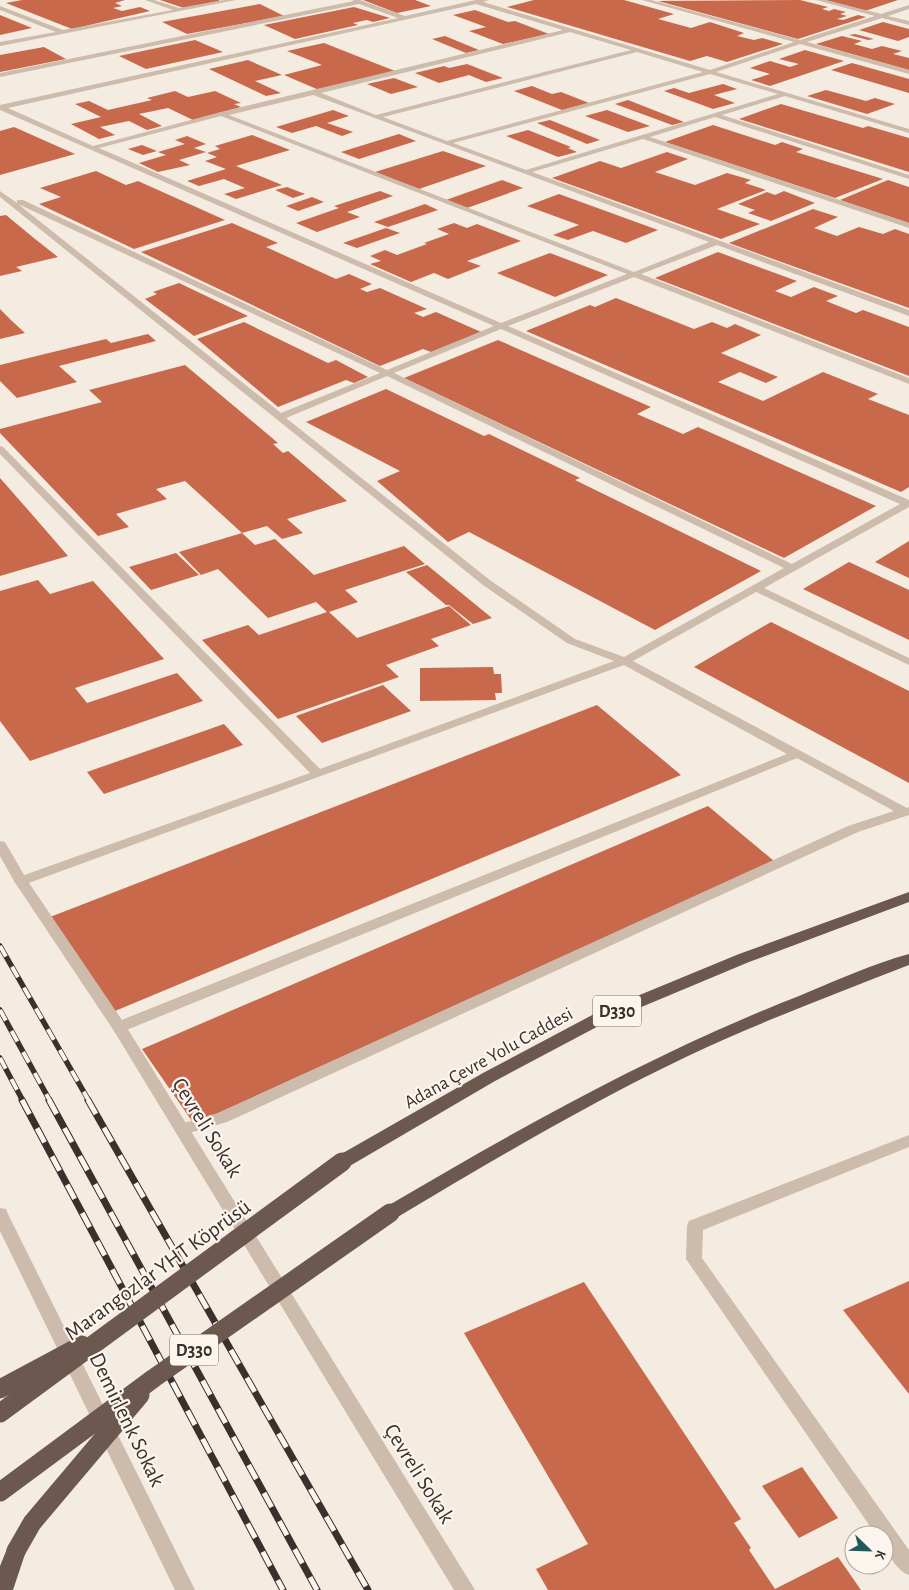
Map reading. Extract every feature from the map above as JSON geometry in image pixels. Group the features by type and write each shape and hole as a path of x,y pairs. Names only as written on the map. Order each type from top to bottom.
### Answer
{"highway":[{"name":"Adana Çevre Yolu Caddesi","path":"342,1162 489,1077 602,1017 744,958 909,897"},
{"name":"D330","path":"0,1492 154,1378 390,1213 545,1122 652,1066 748,1023 909,959"},
{"name":"Marangozlar YHT Köprüsü","path":"0,1413 342,1162"},
{"path":"0,1389 129,1319"},
{"path":"2,1590 16,1551 32,1523 154,1378"}],"street":[{"path":"148,0 180,10"},
{"path":"0,44 233,0"},
{"path":"469,0 909,131"},
{"path":"0,107 486,0"},
{"path":"645,0 909,72"},
{"path":"819,0 909,24"},
{"path":"0,74 357,1 404,18"},
{"path":"446,143 710,72 909,7"},
{"path":"0,8 62,32"},
{"path":"92,148 220,114 314,93 570,30"},
{"path":"376,117 638,50"},
{"path":"314,93 909,313"},
{"path":"525,172 785,94"},
{"path":"0,107 499,327 909,504"},
{"path":"220,114 909,381"},
{"path":"714,115 909,177"},
{"path":"644,137 909,226"},
{"path":"0,193 387,373 792,568"},
{"path":"0,193 487,583 571,641 625,661 907,811"},
{"path":"280,417 499,327 717,242"},
{"path":"0,450 318,774"},
{"path":"21,881 625,661 909,504"},
{"path":"756,588 909,662"},
{"path":"119,1028 797,754"},
{"path":"182,1129 222,1118 853,829 907,811"},
{"name":"Çevreli Sokak","path":"0,846 21,881 119,1028 465,1590"},
{"path":"909,1141 695,1226 694,1259 909,1566"},
{"name":"Demirlenk Sokak","path":"0,1214 185,1590"}],"building":[{"path":"22,0 125,0 115,3 122,6 113,8 122,11 140,7 150,11 72,29 6,3"},
{"path":"160,0 219,0 219,1 184,8"},
{"path":"363,0 415,0 431,6 397,13"},
{"path":"534,0 624,0 674,14 658,19 691,28 710,22 744,33 737,36 754,40 762,38 783,44 727,62 707,56 690,61 507,7"},
{"path":"800,0 828,7 822,9 829,11 834,9 846,12 840,14 847,16 837,19 843,20 858,15 866,17 798,39 658,1"},
{"path":"825,0 898,0 865,11"},
{"path":"260,4 284,16 187,34 162,22"},
{"path":"354,7 390,18 373,22 367,20 353,23 358,25 295,39 264,25"},
{"path":"475,10 508,22 515,21 549,34 503,44 469,31 486,27 453,15"},
{"path":"0,15 32,28 0,35"},
{"path":"883,22 909,29 909,37 898,41 859,30"},
{"path":"855,34 874,39 868,40 849,35"},
{"path":"445,36 479,50 466,53 432,39"},
{"path":"842,36 862,41 854,44 872,49 882,46 902,51 893,54 909,58 909,70 816,44"},
{"path":"195,40 223,52 146,69 119,56"},
{"path":"324,43 395,71 319,90 284,75 322,65 287,51"},
{"path":"44,47 66,59 0,72 0,55"},
{"path":"805,50 844,61 770,86 751,80 770,74 750,68 770,61 790,67 799,64 779,59"},
{"path":"248,60 282,75 255,81 281,93 266,96 209,69"},
{"path":"852,63 909,79 909,93 831,70"},
{"path":"467,64 503,78 486,82 469,75 439,83 415,73 444,66 449,68"},
{"path":"394,78 418,87 391,94 367,84"},
{"path":"723,84 737,89 714,95 735,103 713,109 664,91 674,88 689,93"},
{"path":"532,86 552,94 561,92 589,103 562,110 514,91"},
{"path":"826,90 866,101 875,98 895,104 867,114 807,96"},
{"path":"175,91 188,97 215,91 241,103 234,104 241,107 193,120 168,108 139,114 162,126 147,130 129,121 100,127 115,135 99,139 71,124 101,117 75,104 89,101 108,110 152,100 147,98"},
{"path":"628,100 684,122 672,125 615,104"},
{"path":"781,104 863,128 868,126 909,138 909,172 739,119"},
{"path":"333,110 349,116 327,123 353,132 342,136 316,126 292,133 276,127"},
{"path":"607,110 650,126 628,132 585,116"},
{"path":"550,120 600,140 587,144 537,123"},
{"path":"713,125 775,145 782,142 803,149 796,152 883,179 835,198 665,142"},
{"path":"14,127 75,154 0,175 0,131"},
{"path":"528,130 571,147 568,148 577,152 558,157 506,136"},
{"path":"399,134 416,141 359,159 341,152"},
{"path":"252,135 290,150 236,166 282,185 236,199 224,194 245,188 224,179 199,186 187,181 226,169 205,161 217,157 207,153 220,149 215,146"},
{"path":"187,136 206,144 194,148 206,152 179,160 190,165 158,172 139,163 166,155 158,152 185,144 175,140"},
{"path":"142,145 157,151 143,155 128,149"},
{"path":"443,151 486,166 419,189 375,172"},
{"path":"667,152 688,159 655,172 695,185 727,173 751,180 745,183 766,190 717,209 760,224 721,239 552,178 600,161 621,168"},
{"path":"96,171 126,185 138,181 225,220 134,249 39,204 61,197 40,188"},
{"path":"502,180 523,188 467,208 446,200"},
{"path":"888,180 909,187 909,223 840,200"},
{"path":"287,187 305,194 293,198 275,190"},
{"path":"380,191 393,196 347,212 360,217 317,232 296,223 339,208 334,206"},
{"path":"784,191 815,203 771,221 748,213 755,210 738,204 767,192 775,195"},
{"path":"559,194 658,230 626,243 593,231 568,240 553,235 579,225 527,206"},
{"path":"312,197 324,202 298,211 286,206"},
{"path":"425,204 438,210 388,227 374,222"},
{"path":"813,209 838,217 814,228 837,236 859,227 883,234 895,229 909,234 909,308 729,243"},
{"path":"6,215 58,257 16,267 22,271 0,276 0,216"},
{"path":"232,223 278,243 266,247 336,279 349,274 372,284 360,289 367,292 380,288 427,309 414,313 423,317 436,312 481,332 431,352 423,349 380,366 141,252"},
{"path":"454,223 467,228 477,224 521,241 467,261 481,266 448,279 434,273 411,282 370,264 381,261 370,256 385,250 397,255 449,234 437,229"},
{"path":"386,228 400,233 357,248 343,243"},
{"path":"718,252 797,281 775,291 791,297 814,287 838,296 826,301 856,313 863,310 909,327 909,376 655,278"},
{"path":"550,253 608,275 555,297 497,273"},
{"path":"179,283 248,316 194,336 145,299 157,294 153,292"},
{"path":"616,298 694,329 712,322 727,328 735,324 761,335 721,353 778,377 766,383 740,372 718,382 763,401 823,372 878,394 868,399 909,415 909,487 901,492 526,331 590,305 595,307"},
{"path":"0,309 12,321 25,333 0,339"},
{"path":"244,322 328,363 336,360 368,377 354,383 346,380 278,407 197,339"},
{"path":"148,334 156,341 59,366 77,382 17,398 0,381 0,365 106,339 111,343"},
{"path":"498,340 651,407 637,414 683,434 698,427 876,506 784,558 404,378"},
{"path":"185,365 278,443 273,444 283,453 288,451 347,501 287,519 303,533 282,539 267,526 242,533 185,481 156,489 167,499 116,514 129,527 98,536 0,433 0,429 102,402 89,390"},
{"path":"386,389 484,436 489,434 580,478 575,480 761,571 655,630 469,532 448,542 377,481 400,471 306,422"},
{"path":"0,478 29,511 68,556 0,576"},
{"path":"242,533 255,545 275,539 314,575 404,546 425,564 345,590 358,602 329,612 357,638 449,606 471,625 431,639 439,646 386,665 399,677 278,719 202,640 248,625 259,635 327,612 316,602 268,618 218,569 201,575 179,552"},
{"path":"909,541 909,578 875,562"},
{"path":"176,553 199,575 151,590 129,567"},
{"path":"849,562 909,590 909,640 803,589"},
{"path":"427,565 492,618 473,624 449,605 446,605 406,572"},
{"path":"38,580 50,594 93,581 164,659 75,688 87,703 177,673 203,701 30,761 0,721 0,591"},
{"path":"771,622 909,691 909,783 694,667"},
{"path":"493,667 494,674 501,674 502,693 495,693 496,700 420,701 420,668"},
{"path":"383,685 411,711 322,743 296,716"},
{"path":"597,705 681,775 115,1011 50,917"},
{"path":"224,724 243,745 104,794 87,772"},
{"path":"708,806 774,861 194,1124 142,1049"},
{"path":"909,1281 909,1394 843,1310"},
{"path":"584,1282 741,1519 734,1523 751,1548 749,1550 775,1589 838,1557 844,1566 844,1575 851,1575 861,1590 548,1590 536,1569 588,1544 464,1333"},
{"path":"802,1467 838,1518 799,1538 762,1486"}],"railway":[{"path":"0,946 89,1101"},
{"path":"0,1010 50,1101"},
{"path":"0,1058 23,1101"},
{"path":"22,1100 283,1590"},
{"path":"49,1100 317,1590"},
{"path":"88,1100 368,1590"}]}
